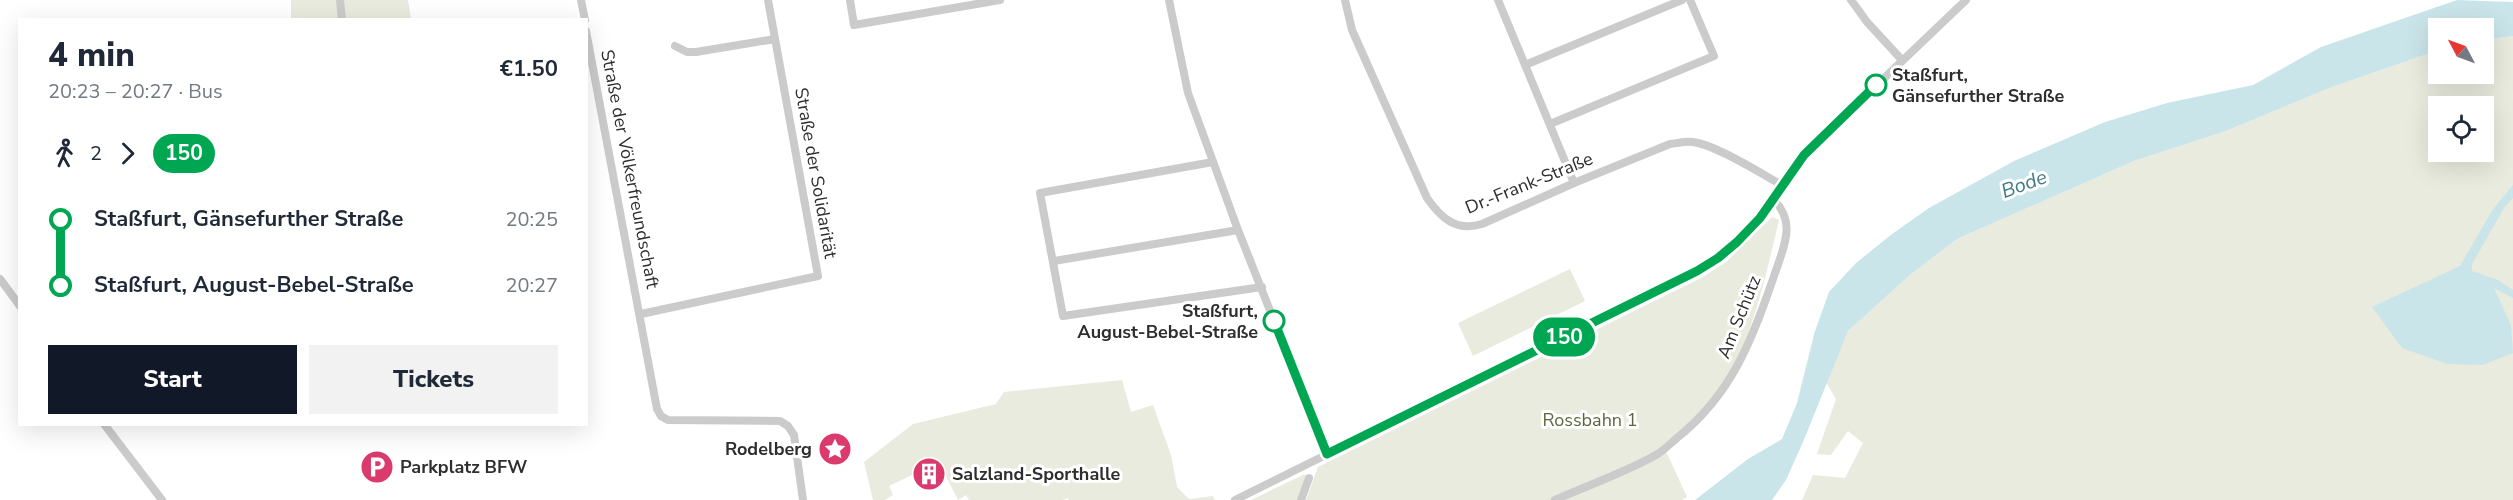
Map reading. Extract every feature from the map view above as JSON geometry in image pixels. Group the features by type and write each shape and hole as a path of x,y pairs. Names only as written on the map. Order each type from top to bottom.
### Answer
{"street":[{"path":"340,0 342,18"},
{"path":"581,0 585,18"},
{"name":"Straße der Solidarität","path":"641,314 818,276 768,0"},
{"path":"850,0 854,25 1000,0"},
{"path":"1169,0 1188,93 1238,230 1327,454"},
{"name":"Dr.-Frank-Straße","path":"1345,0 1352,30 1427,198 1445,218 1469,228 1670,144 1692,142 1711,148 1783,186"},
{"path":"1498,0 1574,183"},
{"path":"1525,65 1682,0"},
{"path":"1550,124 1714,56 1690,0"},
{"path":"1851,0 1867,22 1902,60"},
{"path":"1235,500 1708,265 1737,242 1774,200 1811,148 1966,0"},
{"path":"675,46 687,52 696,52 775,39"},
{"name":"Straße der Völkerfreundschaft","path":"588,42 641,314 657,409 661,416 668,420 780,421 788,426 794,435 803,500"},
{"path":"1213,162 1040,193 1063,316 1262,287"},
{"name":"Am Schütz","path":"1555,500 1657,454 1693,425 1728,384 1749,347 1775,274 1788,227 1784,214 1774,200"},
{"path":"1054,261 1238,230"},
{"path":"0,279 18,303"},
{"path":"106,426 162,500"},
{"path":"1302,498 1309,478"}],"green space":[{"path":"291,0 408,0 411,18 291,18"},
{"path":"2513,36 2513,500 1802,500 1813,475 1845,478 1863,443 1848,431 1831,455 1817,454 1836,399 1826,382 1848,331 1910,275 1957,239 2134,161 2226,131 2332,87 2428,54 2428,84 2494,84 2494,39"},
{"name":"Rossbahn 1","path":"1772,217 1779,220 1773,247 1759,302 1739,354 1711,403 1692,424 1664,447 1687,497 1682,500 1306,500 1318,467 1701,278 1726,262"},
{"path":"1570,269 1585,301 1473,356 1458,323"},
{"path":"1122,380 1131,412 1153,405 1171,455 1177,487 1189,499 1213,496 1215,500 1069,500 1068,498 1063,500 969,500 966,495 958,500 939,462 889,486 893,495 885,500 873,500 864,462 913,424 996,404 1004,392"},
{"path":"1306,475 1307,479 1299,500 1251,500"}],"water":[{"name":"Bode","path":"2457,0 2513,2 2513,36 2494,39 2494,18 2428,18 2428,54 2332,87 2226,131 2134,161 1957,239 1910,275 1848,331 1786,480 1772,500 1695,500 1748,459 1782,439 1797,403 1815,331 1829,292 1856,263 1892,234 1929,208 2014,161 2105,122 2167,103 2253,85 2321,47"},
{"path":"2513,185 2513,198 2504,208 2472,264 2472,271 2498,280 2513,290 2513,298 2494,288 2511,325 2513,353 2483,365 2447,364 2402,348 2372,307 2460,266 2493,209"}],"bus line":[{"name":"150","path":"1274,321 1319,439 1327,454 1697,271 1718,258 1760,218 1804,155 1876,85"}],"place":[{"name":"Staßfurt, Gänsefurther Straße","path":"1876,85"},
{"name":"Staßfurt, August-Bebel-Straße","path":"1274,321"},
{"name":"Rodelberg","path":"835,449"},
{"name":"Parkplatz BFW","path":"377,467"},
{"name":"Salzland-Sporthalle","path":"929,474"}]}
